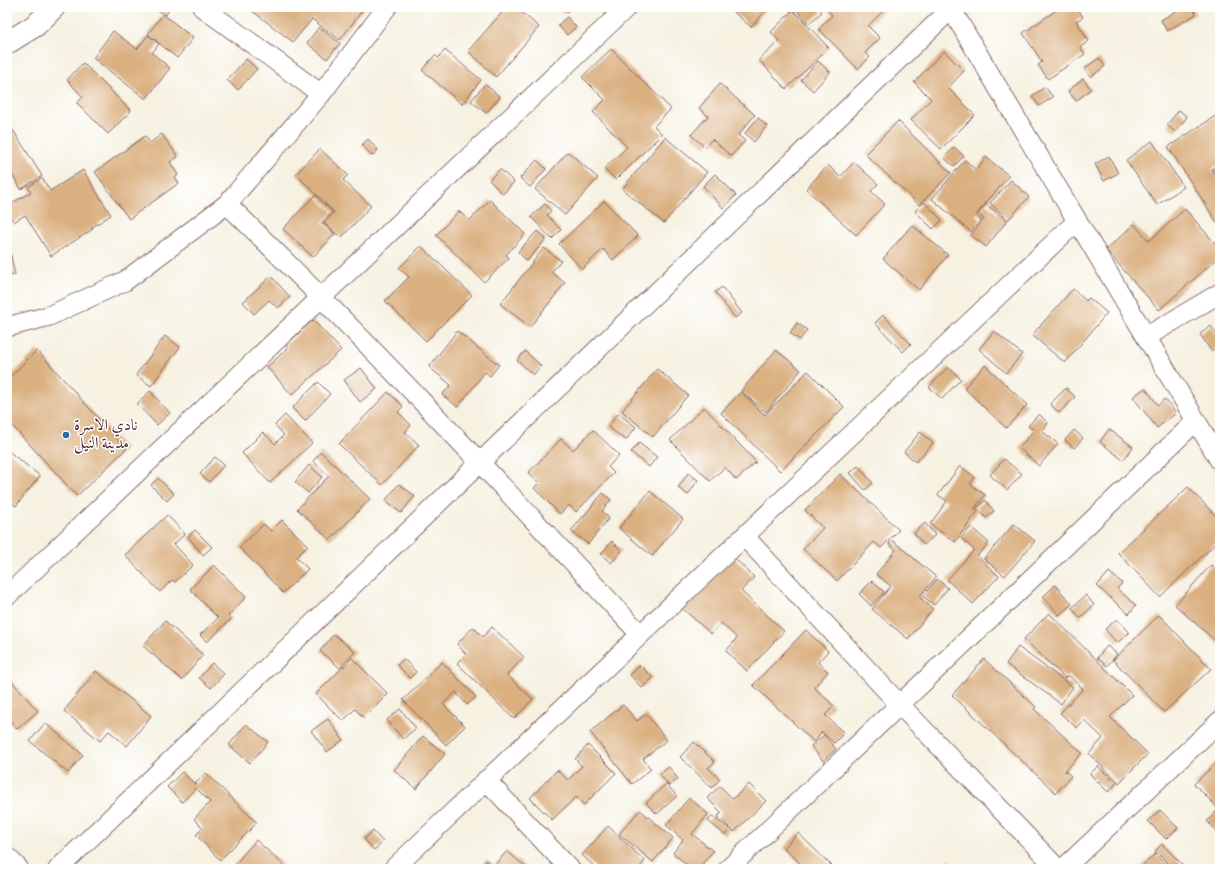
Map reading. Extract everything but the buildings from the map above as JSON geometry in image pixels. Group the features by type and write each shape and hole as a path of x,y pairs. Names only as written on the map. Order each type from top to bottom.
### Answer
{"main road":[{"path":"7,43 36,25 54,7"},
{"path":"7,859 17,869"}],"street":[{"path":"202,7 321,94"},
{"path":"7,327 48,316 125,281 228,204 321,94 387,7"},
{"path":"7,596 627,7"},
{"path":"58,869 951,8 1220,461"},
{"path":"228,204 322,296 480,462 640,634"},
{"path":"393,869 1078,221"},
{"path":"1146,337 1220,293"},
{"path":"728,869 1196,421"},
{"path":"745,537 899,704 1058,869"},
{"path":"1062,869 1220,721"},
{"path":"486,780 570,869"}],"place":[{"name":"نادي الاسرة مدينة النيل","path":"66,435"}]}
